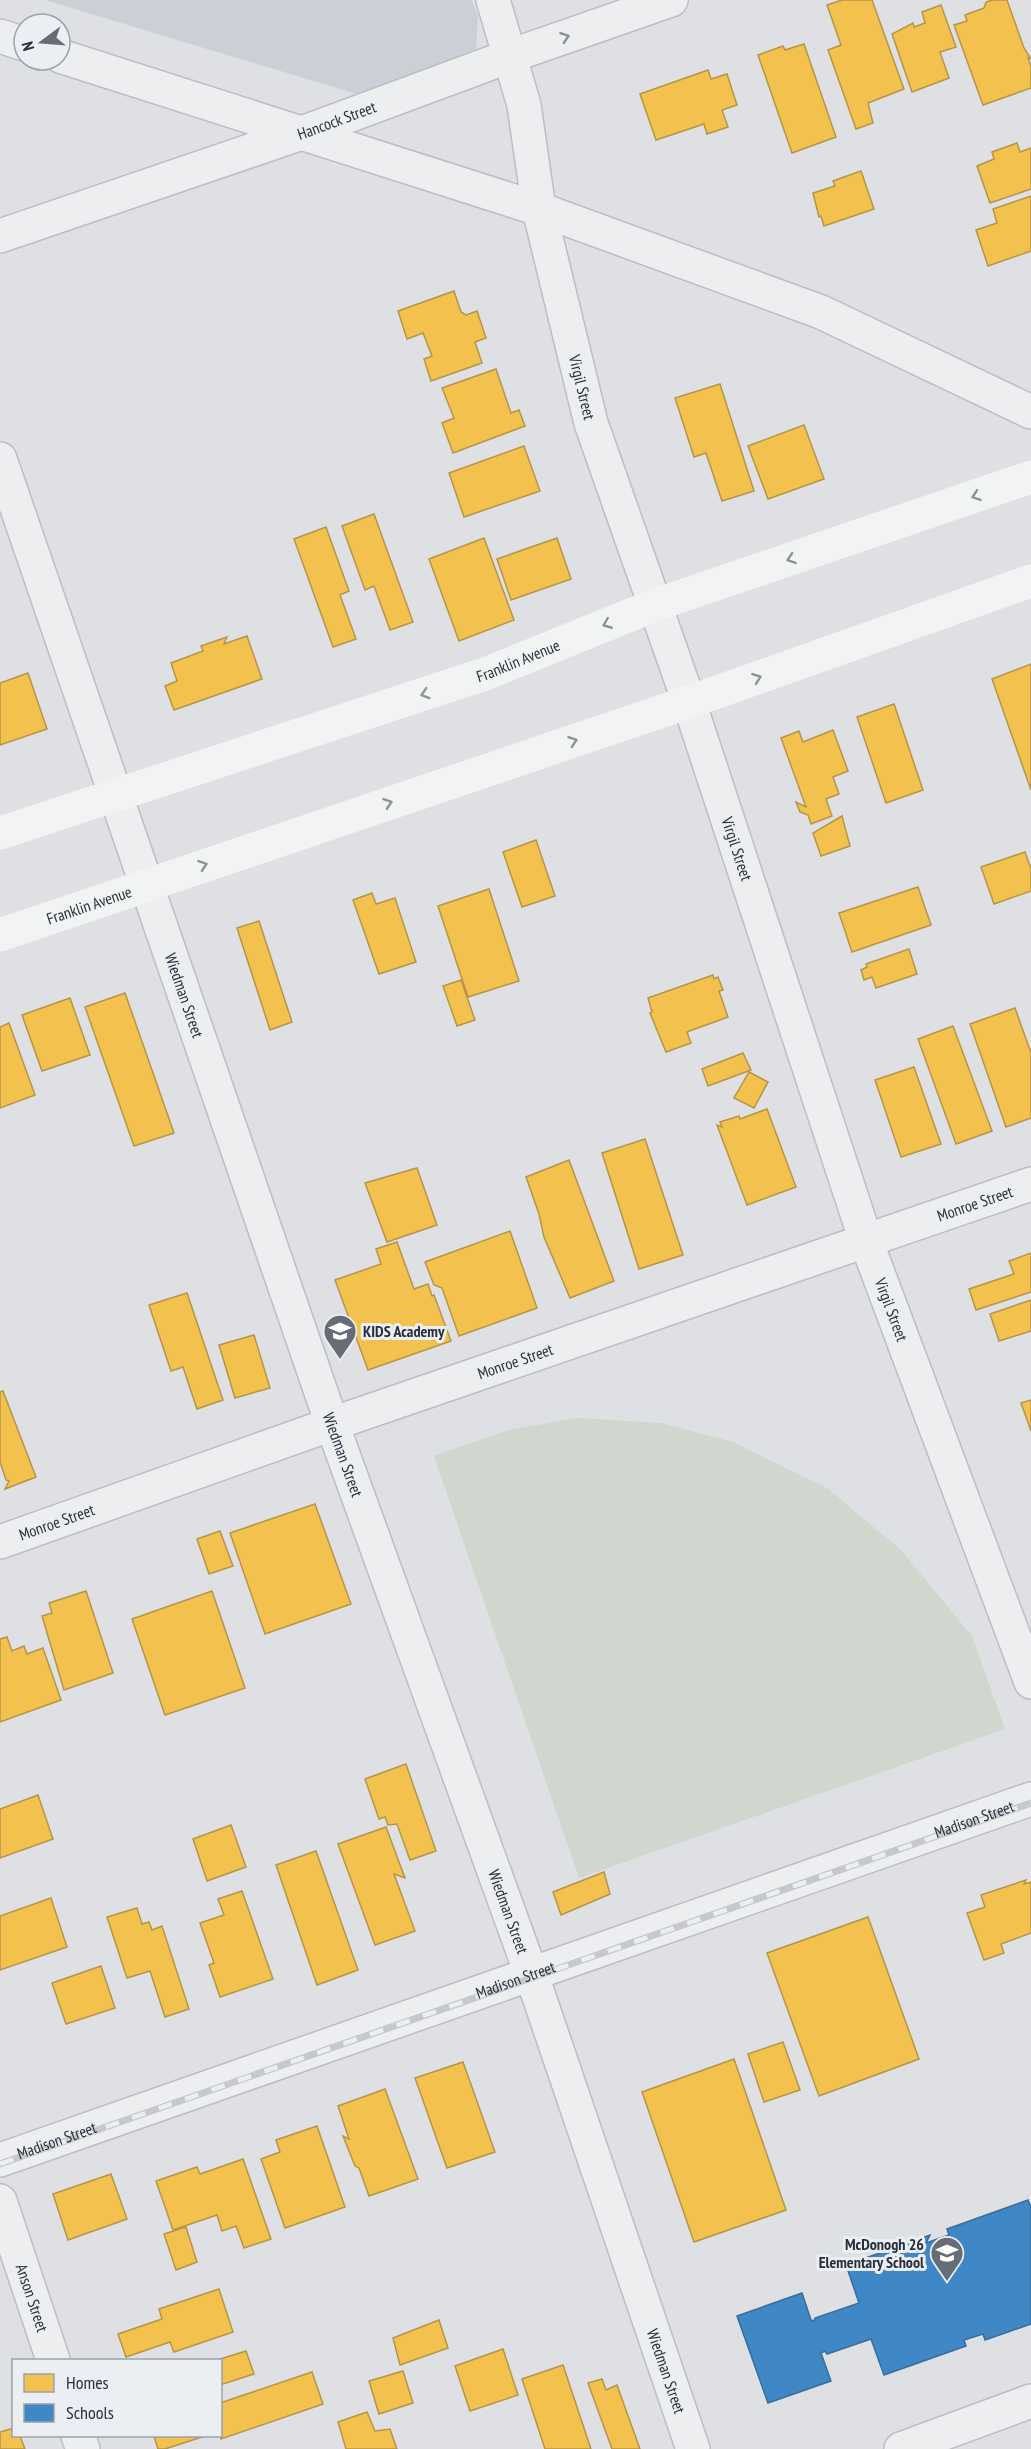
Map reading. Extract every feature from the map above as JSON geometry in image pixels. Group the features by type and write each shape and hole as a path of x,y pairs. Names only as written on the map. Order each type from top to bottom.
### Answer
{"main road":[{"name":"Franklin Avenue","path":"0,833 485,674 655,604 1031,477"},
{"name":"Franklin Avenue","path":"0,935 689,702 1031,581"}],"street":[{"name":"Virgil Street","path":"493,0 524,105 539,209 591,423 689,702 866,1241 1031,1682"},
{"name":"Hancock Street","path":"0,236 302,133 510,56 671,0"},
{"path":"72,60 539,209 821,312 1031,412"},
{"name":"Wiedman Street","path":"0,459 332,1424 531,1974 693,2449"},
{"name":"Monroe Street","path":"0,1542 332,1424 1031,1184"},
{"name":"Madison Street","path":"0,2160 1031,1799"},
{"name":"Anson Street","path":"0,2200 52,2359"},
{"path":"901,2449 1031,2401"}],"shaded area":[{"path":"45,0 472,0 478,16 476,49 360,95"},
{"path":"578,1418 661,1423 733,1442 827,1488 901,1550 972,1636 1005,1729 579,1878 434,1456 508,1430"}],"building: Homes":[{"path":"842,0 872,0 904,89 868,103 873,123 856,129 828,50 841,45 827,5"},
{"path":"1007,0 1024,48 1031,59 1028,58 1031,67 1031,88 983,105 954,25 967,21 965,15 984,8 986,2"},
{"path":"941,5 956,47 940,52 949,78 912,92 892,34 913,23 914,27 925,23 922,12"},
{"path":"804,44 836,137 792,153 758,55 783,46 785,50"},
{"path":"708,70 711,79 727,74 737,105 722,110 728,127 707,134 704,124 656,140 640,94"},
{"path":"1017,143 1020,152 1031,148 1031,189 990,203 977,166 994,159 992,152"},
{"path":"861,171 874,209 824,226 821,216 819,217 813,193 835,186 833,181"},
{"path":"1031,196 1031,251 988,266 976,230 997,223 993,209"},
{"path":"454,291 461,312 466,315 477,311 486,338 475,342 482,363 431,381 424,359 432,356 423,333 407,339 398,311"},
{"path":"496,369 511,413 519,410 525,426 453,453 442,423 454,418 442,388"},
{"path":"720,384 754,491 722,501 706,453 694,457 675,398"},
{"path":"804,425 824,479 768,499 748,446"},
{"path":"524,446 540,491 464,517 449,473"},
{"path":"374,514 413,622 390,630 374,586 365,590 342,526"},
{"path":"326,527 349,591 340,595 356,639 333,647 294,539"},
{"path":"484,538 514,620 459,641 429,559"},
{"path":"557,538 571,579 511,600 497,559"},
{"path":"247,636 262,679 174,710 165,686 177,681 171,663 203,651 201,646 227,637 224,644"},
{"path":"1031,664 1031,790 992,679"},
{"path":"28,673 47,729 0,745 0,683"},
{"path":"894,704 923,790 886,803 857,717"},
{"path":"833,730 848,771 833,777 839,794 826,799 832,816 811,824 808,815 800,812 796,802 806,807 781,738 799,731 803,742"},
{"path":"842,816 850,846 821,856 813,833"},
{"path":"536,840 555,896 522,907 503,852"},
{"path":"1025,852 1031,869 1031,891 994,904 981,867"},
{"path":"918,887 931,925 852,952 839,913"},
{"path":"489,889 519,981 468,997 438,906"},
{"path":"372,893 376,904 395,898 416,962 379,974 353,900"},
{"path":"259,921 292,1022 270,1030 237,928"},
{"path":"909,949 917,974 876,988 872,977 864,980 861,970 867,967 866,964"},
{"path":"713,975 714,979 718,977 723,990 719,991 728,1017 687,1032 691,1043 666,1052 650,1013 652,1012 648,998"},
{"path":"461,980 475,1020 457,1026 443,986"},
{"path":"125,993 174,1133 134,1146 85,1007"},
{"path":"70,998 90,1055 42,1071 22,1015"},
{"path":"1015,1008 1031,1053 1031,1118 1006,1127 970,1024"},
{"path":"9,1023 35,1095 0,1108 0,1027"},
{"path":"953,1026 992,1131 956,1144 918,1039"},
{"path":"743,1053 751,1070 708,1086 702,1069"},
{"path":"914,1067 941,1144 901,1157 875,1080"},
{"path":"749,1072 768,1082 754,1108 734,1098"},
{"path":"767,1109 796,1187 747,1205 717,1125 722,1127 720,1122 739,1116 740,1119"},
{"path":"645,1139 683,1255 639,1269 602,1153"},
{"path":"569,1160 614,1281 570,1298 544,1237 539,1214 526,1177"},
{"path":"417,1168 437,1225 387,1242 365,1183"},
{"path":"510,1231 537,1308 459,1336 442,1288 434,1285 425,1262"},
{"path":"397,1242 414,1289 428,1284 451,1341 368,1370 335,1280 381,1264 376,1249"},
{"path":"1031,1253 1031,1292 976,1310 969,1289 1014,1274 1009,1261"},
{"path":"187,1293 223,1400 197,1409 183,1367 171,1371 149,1305"},
{"path":"1031,1300 1031,1331 999,1341 990,1314"},
{"path":"254,1335 270,1388 235,1398 219,1345"},
{"path":"3,1391 36,1477 5,1489 9,1481 6,1480 0,1462 0,1392"},
{"path":"1031,1400 1031,1431 1021,1403"},
{"path":"315,1504 351,1604 265,1634 230,1533"},
{"path":"220,1531 233,1566 209,1574 197,1539"},
{"path":"86,1591 113,1673 64,1690 42,1616 52,1613 49,1603"},
{"path":"212,1591 245,1688 165,1715 132,1619"},
{"path":"7,1637 12,1651 24,1646 27,1654 43,1648 61,1700 0,1722 0,1639"},
{"path":"406,1764 436,1851 410,1860 397,1824 388,1825 385,1817 379,1819 365,1779"},
{"path":"38,1795 53,1839 0,1858 0,1809"},
{"path":"231,1825 246,1867 207,1881 193,1839"},
{"path":"386,1827 405,1878 394,1874 415,1931 375,1945 338,1844"},
{"path":"316,1851 358,1970 317,1985 276,1865"},
{"path":"604,1872 610,1894 561,1915 553,1892"},
{"path":"1026,1880 1024,1884 1031,1882 1031,1933 1001,1944 1004,1953 984,1960 967,1913 985,1907 981,1895"},
{"path":"242,1891 273,1979 220,1997 209,1965 214,1963 200,1923 224,1915 218,1899"},
{"path":"51,1898 67,1947 0,1970 0,1916"},
{"path":"137,1908 142,1924 149,1922 152,1930 162,1926 189,2009 165,2017 150,1971 127,1978 107,1917"},
{"path":"868,1917 919,2059 819,2096 767,1953"},
{"path":"101,1966 115,2008 66,2024 52,1983"},
{"path":"783,2042 800,2090 764,2102 748,2054"},
{"path":"734,2059 786,2210 694,2242 642,2092"},
{"path":"463,2062 495,2152 447,2168 415,2078"},
{"path":"385,2089 418,2179 369,2196 359,2168 355,2166 343,2136 349,2139 338,2106"},
{"path":"317,2126 345,2207 285,2228 261,2159 280,2152 276,2140"},
{"path":"243,2159 271,2239 244,2248 236,2226 222,2231 217,2215 173,2230 156,2181 197,2167 200,2174"},
{"path":"111,2174 127,2219 68,2240 53,2194"},
{"path":"186,2227 197,2262 176,2270 164,2234"},
{"path":"219,2289 233,2332 174,2352 170,2342 126,2357 118,2334 162,2319 159,2309"},
{"path":"439,2320 448,2348 400,2365 393,2338"},
{"path":"503,2349 518,2395 470,2411 455,2366"},
{"path":"246,2351 254,2374 222,2384 220,2359"},
{"path":"563,2365 591,2449 545,2449 522,2379"},
{"path":"403,2371 413,2403 379,2414 369,2381"},
{"path":"312,2372 323,2404 221,2439 222,2402"},
{"path":"602,2379 606,2390 617,2385 640,2449 612,2449 588,2383"},
{"path":"367,2412 375,2431 390,2429 397,2449 346,2449 338,2422"},
{"path":"12,2429 12,2437 20,2437 25,2449 0,2449 0,2432"},
{"path":"154,2437 202,2437 165,2449 158,2449"}],"building: Schools":[{"path":"1028,2200 1031,2207 1031,2324 985,2340 983,2334 964,2340 966,2346 884,2375 871,2339 827,2354 825,2351 821,2353 831,2381 768,2403 737,2316 802,2293 811,2320 814,2321 815,2318 859,2303 846,2265 930,2235 926,2243 949,2235 947,2229"}],"railway":[{"path":"0,2164 1031,1803"}],"place":[{"name":"KIDS Academy","path":"340,1360"},
{"name":"McDonogh 26 Elementary School","path":"947,2282"}]}
